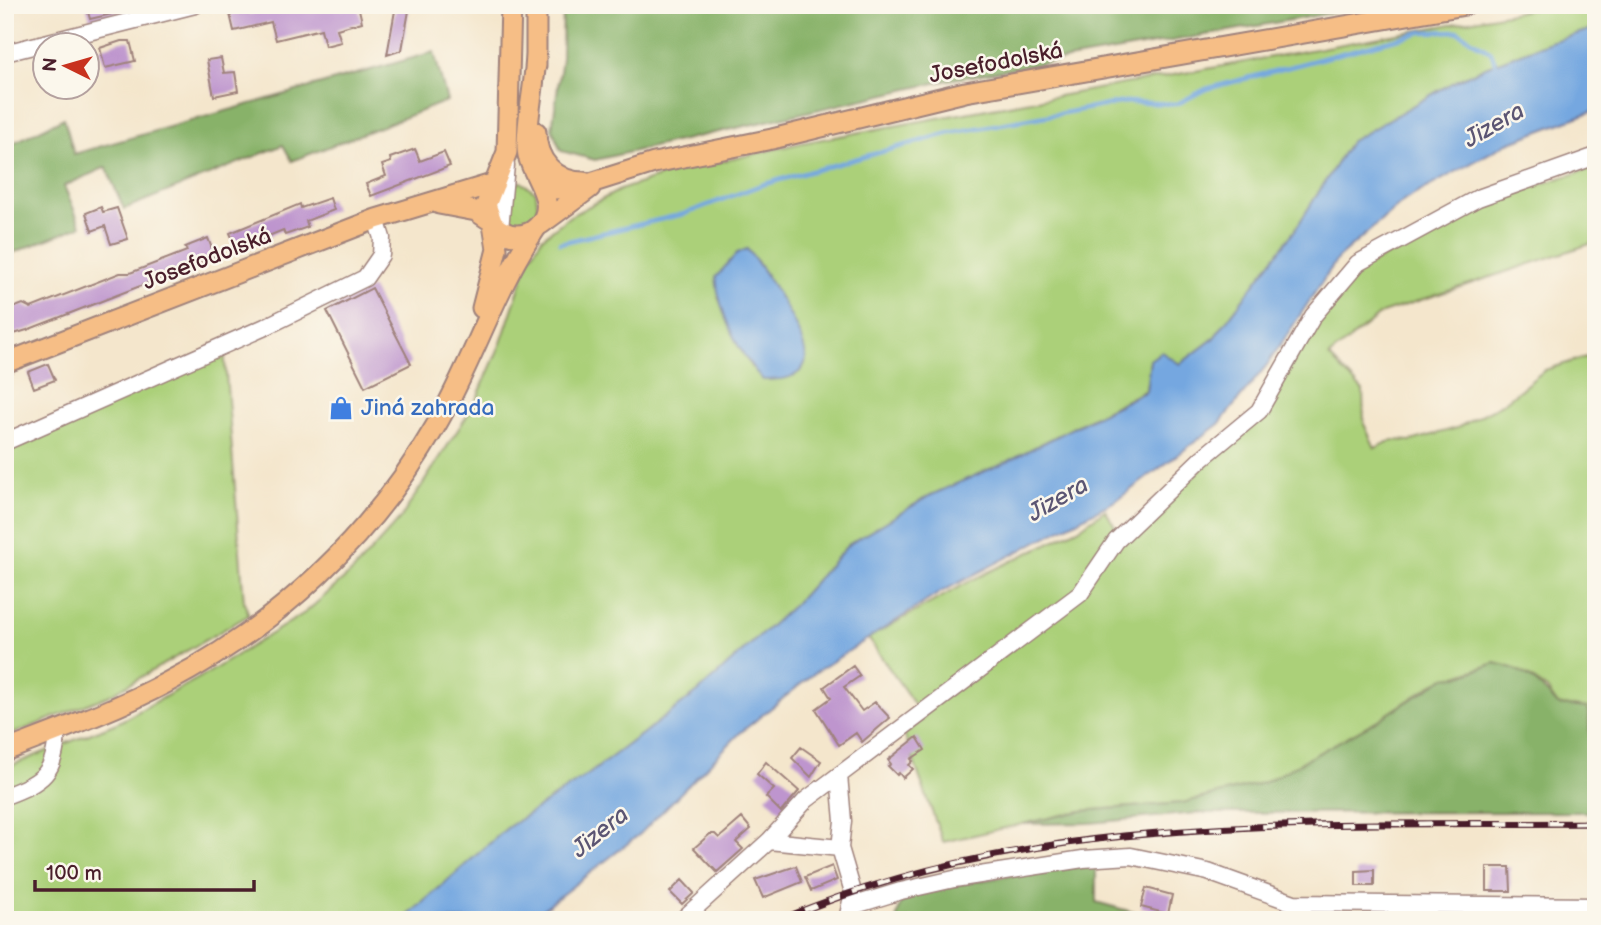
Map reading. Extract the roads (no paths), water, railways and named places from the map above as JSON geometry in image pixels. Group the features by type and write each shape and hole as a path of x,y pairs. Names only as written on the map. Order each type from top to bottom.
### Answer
{"main road":[{"path":"469,358 496,256 495,225 486,201 499,180 507,152 511,5"},
{"path":"536,5 536,137 543,160 558,175 571,181 603,179"},
{"name":"Josefodolská","path":"540,186 561,189 654,163 772,139 965,92 1465,5"},
{"path":"5,751 136,698 201,664 257,627 315,579 360,532 407,472 441,416 515,261 547,207 531,170 527,152 536,54"},
{"path":"499,180 524,175 540,186"},
{"path":"495,225 517,235 537,227 603,179"},
{"name":"Josefodolská","path":"5,363 376,219 471,193 499,180"},
{"name":"Josefodolská","path":"427,203 472,210 495,225"}],"street":[{"path":"5,53 158,10 195,5"},
{"path":"682,920 769,841 806,800 1080,594 1116,541 1200,459 1259,411 1314,316 1359,263 1478,198 1596,156"},
{"path":"5,442 265,327 365,278 381,255 382,238 376,219"},
{"path":"5,796 32,785 46,774 55,761 57,731"},
{"path":"839,775 843,821 840,848 853,892 849,913 954,879 1083,859 1131,856 1208,872 1294,903 1596,906"},
{"path":"769,841 840,848"}],"water":[{"name":"Jizera","path":"1596,28 1596,110 1508,143 1405,200 1338,258 1267,365 1219,424 1117,500 941,592 816,672 740,733 640,834 529,920 403,920 507,828 589,774 698,692 795,604 848,545 929,496 1006,462 1146,391 1150,360 1161,352 1180,364 1213,339 1295,230 1350,142 1483,68 1550,42"},
{"path":"747,249 784,304 801,338 805,363 793,376 763,380 731,332 721,304 716,277 737,253"}],"waterway":[{"path":"560,243 684,214 761,185 950,133 1125,102 1177,104 1206,89 1422,32 1457,31 1491,52 1497,67"}],"railway":[{"path":"780,920 878,884 978,858 1079,841 1182,831 1285,826 1596,823"}],"place":[{"name":"Jiná zahrada","path":"341,408"}]}
